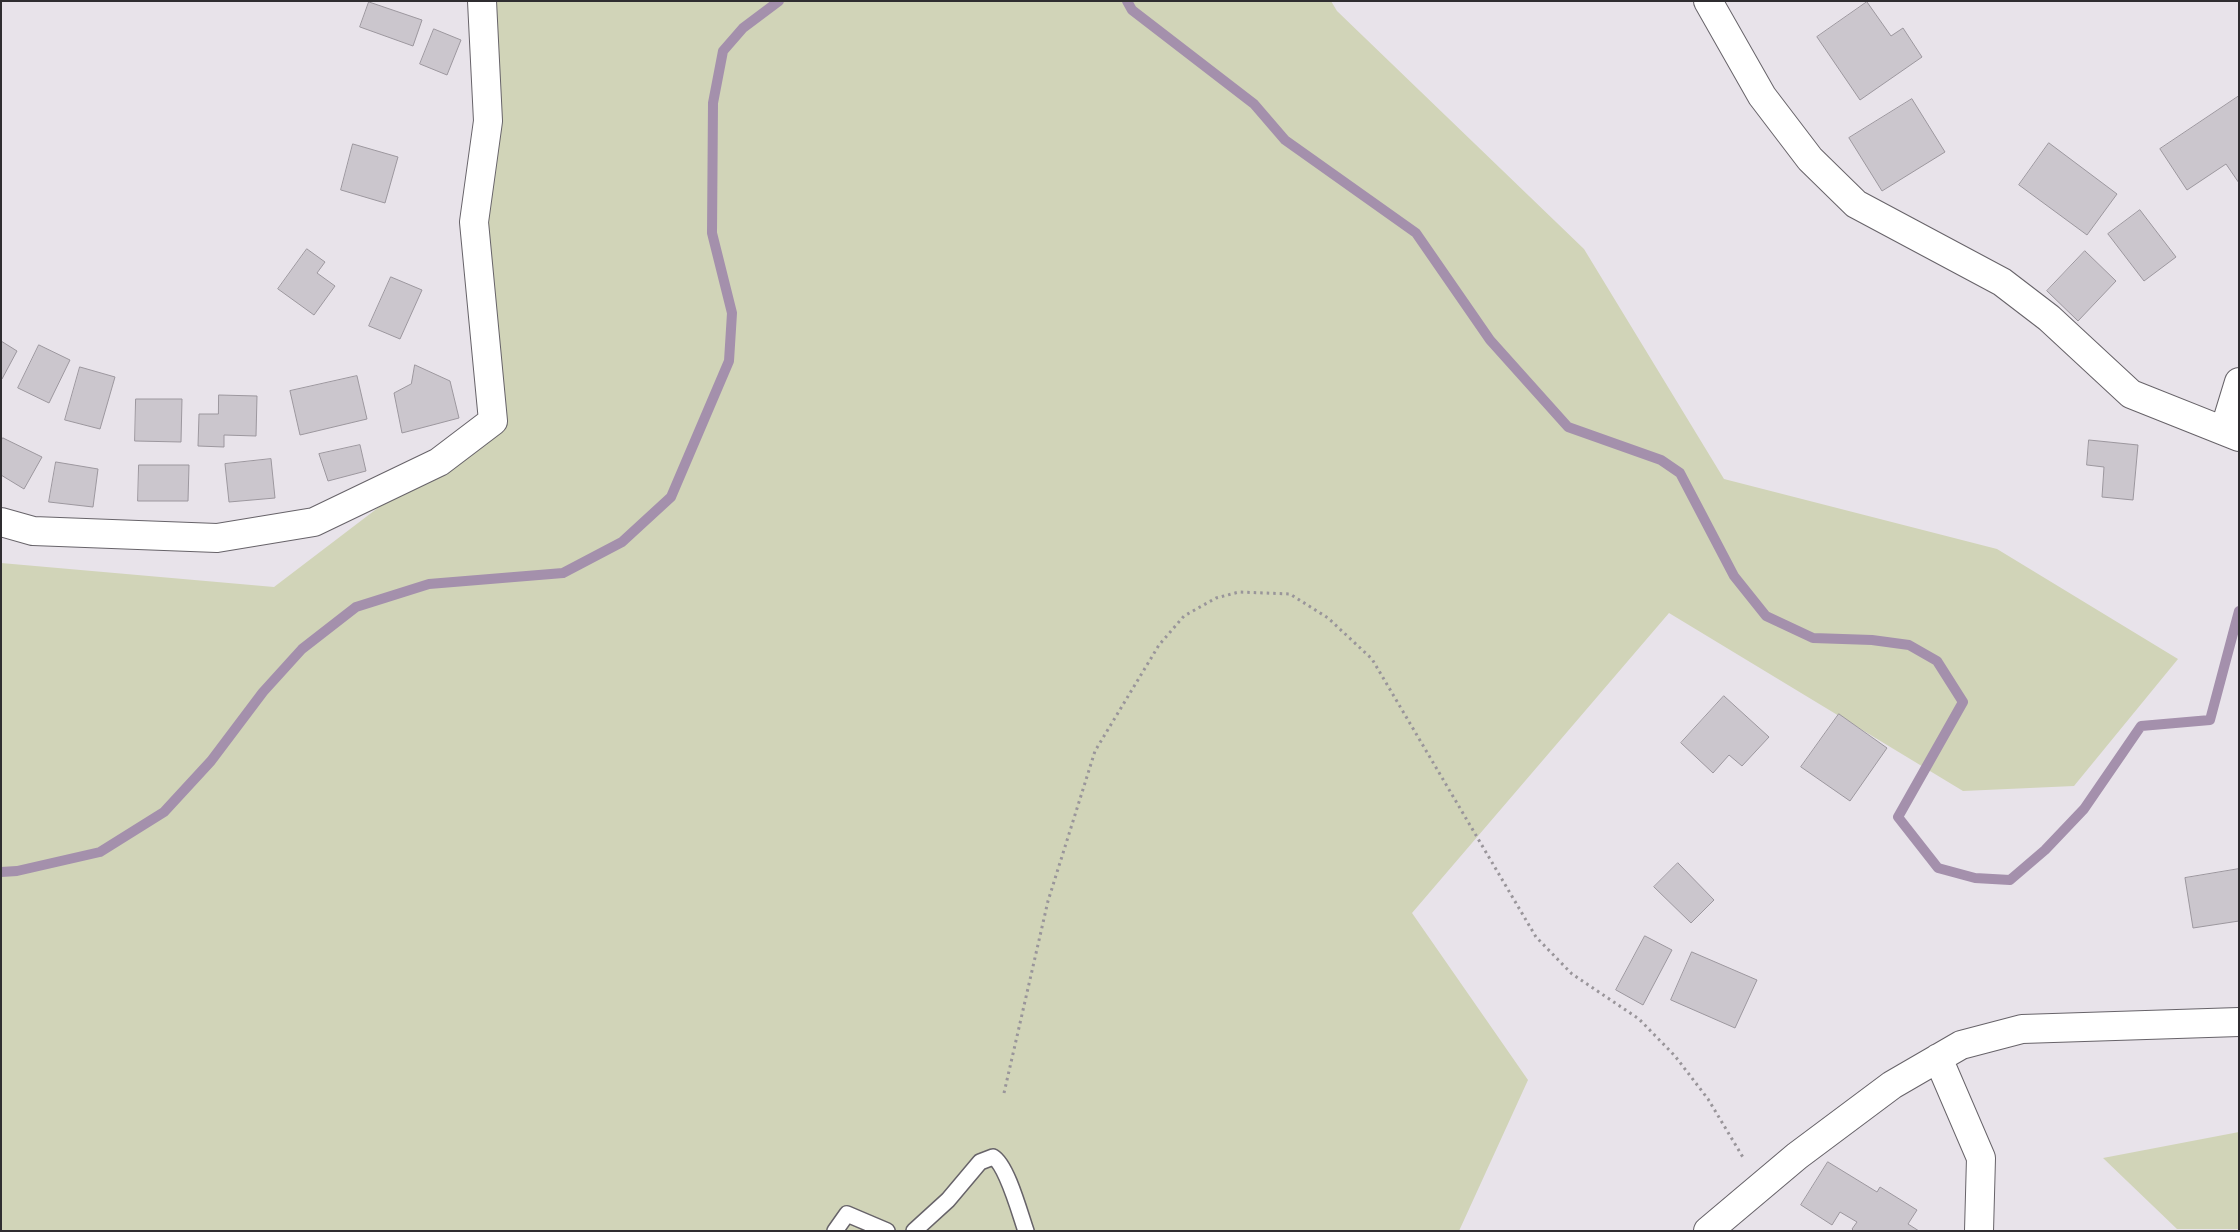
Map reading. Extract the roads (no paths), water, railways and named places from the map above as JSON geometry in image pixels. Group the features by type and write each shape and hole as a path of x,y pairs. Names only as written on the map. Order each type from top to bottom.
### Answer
{"street":[{"path":"1,522 33,531 217,538 314,522 439,462 492,421 474,222 488,121 482,1"},
{"path":"1708,1 1762,96 1810,159 1856,204 2002,282 2048,318 2131,394 2232,434 2239,382"},
{"path":"1708,1231 1797,1156 1892,1085 1961,1045 2022,1029 2239,1022"},
{"path":"1938,1058 1981,1158 1980,1231"}],"lane":[{"path":"914,1231 948,1200 980,1162 992,1157 997,1159 1010,1185 1026,1231"},
{"path":"835,1231 847,1214 887,1231"}],"waterway":[{"path":"1,872 17,871 100,852 164,812 211,761 263,692 302,649 356,607 429,584 563,573 622,542 671,497 729,361 732,313 712,233 713,103 723,51 743,28 779,1"},
{"path":"1127,1 1132,10 1254,104 1285,140 1416,233 1490,340 1568,427 1661,460 1680,473 1734,576 1766,616 1813,638 1872,640 1909,645 1937,661 1963,702 1898,817 1938,868 1975,878 2010,880 2045,850 2084,809 2141,726 2210,720 2239,611"}]}
